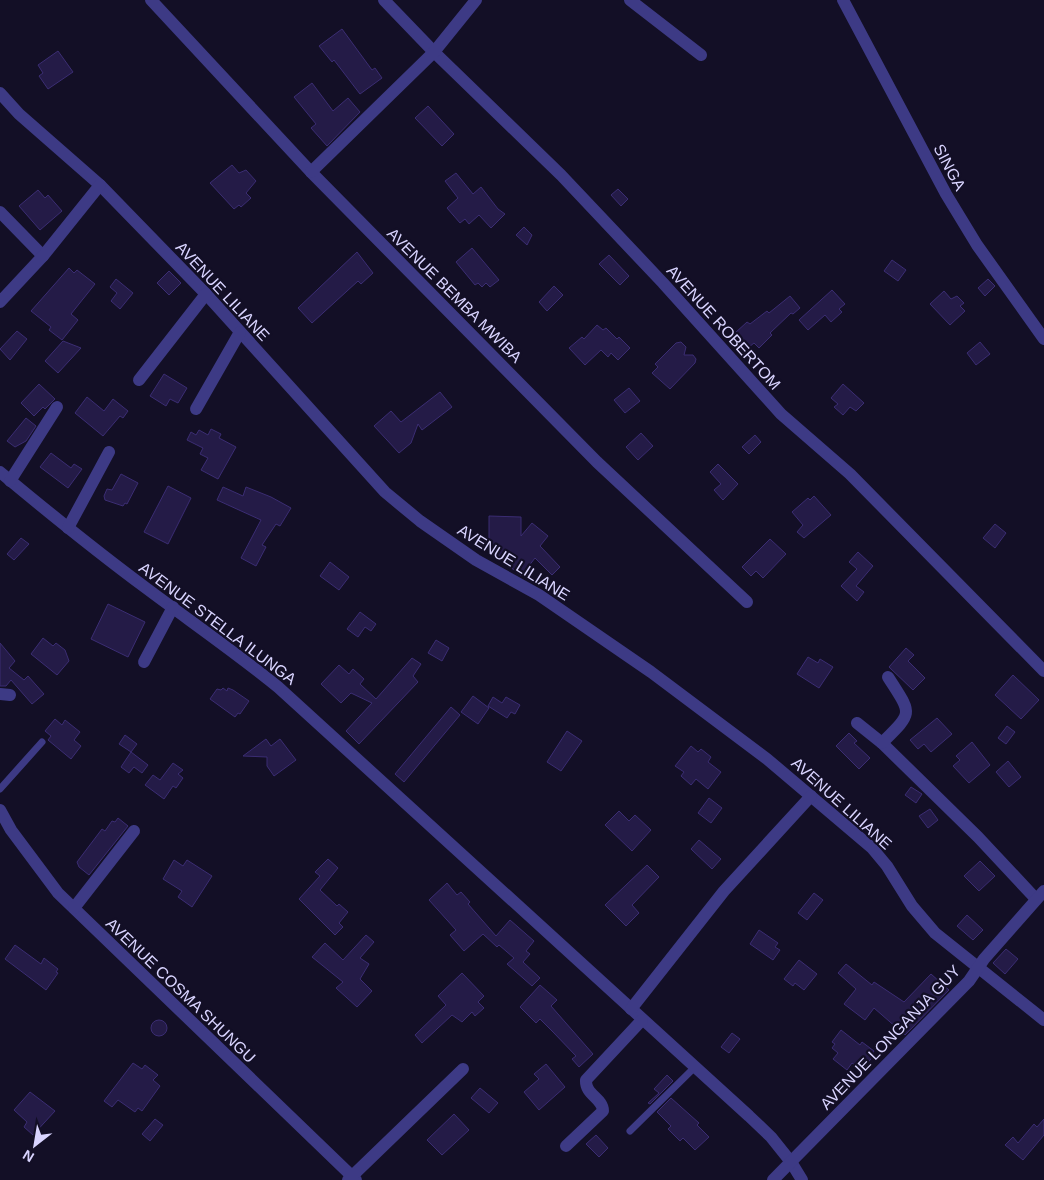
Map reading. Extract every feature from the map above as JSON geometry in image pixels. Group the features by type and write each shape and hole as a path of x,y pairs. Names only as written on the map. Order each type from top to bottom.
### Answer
{"street":[{"name":"AVENUE BEMBA MWIBA","path":"151,0 310,172 597,462 747,602"},
{"name":"AVENUE ROBERTOM","path":"384,0 434,52 561,175 663,283 781,414 850,474 1044,671"},
{"path":"310,172 434,52 476,0"},
{"path":"630,0 701,55"},
{"name":"SINGA","path":"842,0 946,194 977,245 1044,339"},
{"name":"AVENUE LILIANE","path":"0,93 19,114 100,185 206,294 385,492 420,521 476,560 538,595 651,672 767,759 872,848 912,906 935,932 1044,1020"},
{"path":"0,302 43,256 100,185"},
{"path":"0,212 43,256"},
{"path":"139,380 206,294"},
{"path":"196,409 240,332"},
{"path":"10,481 56,407"},
{"path":"68,528 109,452"},
{"name":"AVENUE STELLA ILUNGA","path":"0,472 68,528 231,649 278,687 760,1127 791,1162 802,1180"},
{"path":"144,662 172,607"},
{"path":"882,744 904,721 908,712 906,705 888,677"},
{"path":"857,723 882,744 1040,895"},
{"path":"631,1009 724,891 811,796"},
{"name":"AVENUE COSMA SHUNGU","path":"0,810 11,830 58,893 352,1179"},
{"path":"74,908 134,831"},
{"name":"AVENUE LONGANJA GUY","path":"773,1180 969,981 984,959 1040,895"},
{"path":"566,1146 603,1111 602,1104 588,1090 586,1080 642,1020"},
{"path":"352,1179 462,1069"}],"lane":[{"path":"0,790 42,742"},
{"path":"630,1132 694,1067"}],"building":[{"path":"342,29 372,70 375,68 382,78 360,94 334,60 332,62 319,46"},
{"path":"58,51 73,72 48,89 39,76 43,73 38,65"},
{"path":"312,83 333,111 348,98 360,112 327,146 311,128 316,124 294,97"},
{"path":"428,106 454,134 442,146 415,118"},
{"path":"232,165 239,173 246,170 256,181 246,193 251,198 241,207 239,205 234,209 210,183"},
{"path":"456,173 473,194 481,187 498,209 505,214 491,228 479,215 469,224 465,219 460,223 447,208 458,198 445,181"},
{"path":"618,189 628,199 621,206 611,195"},
{"path":"38,190 45,198 48,195 62,211 40,230 19,206"},
{"path":"524,227 532,235 527,245 516,235"},
{"path":"472,248 499,280 490,287 486,283 482,287 478,283 475,285 456,262"},
{"path":"357,252 373,273 361,284 358,281 312,323 298,308"},
{"path":"609,255 629,276 620,285 599,264"},
{"path":"892,260 906,270 898,281 884,271"},
{"path":"69,268 74,273 77,270 95,284 71,314 78,320 62,340 49,330 51,327 31,311"},
{"path":"169,271 181,283 169,295 157,283"},
{"path":"116,279 133,293 120,309 111,301 117,293 110,287"},
{"path":"988,279 995,286 985,296 978,288"},
{"path":"554,286 563,295 547,311 539,302"},
{"path":"832,290 845,304 839,309 842,312 831,322 825,315 808,330 799,320"},
{"path":"944,291 951,299 957,296 964,303 960,306 965,311 950,325 930,304"},
{"path":"790,296 800,308 793,314 791,313 770,333 772,335 759,348 754,343 749,347 735,333 747,322 750,324 767,311 769,313"},
{"path":"597,325 603,330 606,328 617,339 619,337 630,348 618,360 611,353 608,357 601,350 585,365 569,348 582,337 584,339"},
{"path":"17,331 27,339 10,360 0,349"},
{"path":"63,341 81,348 58,373 45,361"},
{"path":"681,342 686,347 684,355 693,355 696,359 695,363 670,389 652,373 658,367 655,364 676,343"},
{"path":"980,342 990,354 976,365 967,353"},
{"path":"164,374 187,388 178,403 170,399 166,406 150,396"},
{"path":"39,384 55,399 34,416 21,403"},
{"path":"843,384 864,403 856,411 850,407 843,415 834,407 838,404 831,398"},
{"path":"629,388 640,401 625,413 614,400"},
{"path":"440,392 452,407 422,430 418,424 411,443 399,453 374,426 391,411 401,422"},
{"path":"87,397 104,411 113,399 128,411 123,418 120,416 103,436 75,413"},
{"path":"26,418 36,426 26,441 15,447 7,441"},
{"path":"211,429 221,434 219,438 236,447 218,479 201,470 208,458 200,454 203,448 187,440 191,432 196,435 199,430 208,435"},
{"path":"641,433 653,446 638,460 626,447"},
{"path":"755,435 761,442 749,454 742,447"},
{"path":"51,453 71,468 74,464 82,469 68,488 40,467"},
{"path":"718,464 738,484 723,500 714,490 721,484 710,472"},
{"path":"121,474 138,483 127,504 125,503 123,506 105,500 104,496 107,489 112,490"},
{"path":"168,486 191,498 168,544 144,532"},
{"path":"223,487 243,496 246,487 271,497 291,508 280,526 276,524 262,545 266,547 256,566 241,558 261,520 217,500"},
{"path":"814,496 831,515 804,538 797,532 803,525 792,512 808,498 810,500"},
{"path":"489,516 521,517 521,536 532,523 548,536 540,546 560,567 552,575 535,558 521,576 489,550"},
{"path":"995,524 1006,533 995,548 983,538"},
{"path":"21,538 29,544 14,560 7,554"},
{"path":"770,539 786,554 763,578 756,571 751,576 742,567"},
{"path":"858,552 873,566 856,586 864,592 857,601 841,586 857,569 849,562"},
{"path":"330,562 349,577 339,590 320,576"},
{"path":"108,604 145,622 128,657 91,639"},
{"path":"360,612 376,624 371,631 365,627 358,637 347,629"},
{"path":"43,638 53,646 56,643 65,650 69,661 57,675 31,654"},
{"path":"436,640 449,648 442,661 428,653"},
{"path":"0,643 15,661 9,668 24,680 28,676 44,694 32,704 11,680 6,686 0,686"},
{"path":"906,648 914,655 908,661 925,678 913,690 889,667"},
{"path":"808,657 818,663 820,659 833,667 819,688 797,674"},
{"path":"412,658 421,664 413,676 418,682 359,744 346,731 372,703 351,693 341,703 321,684 339,665 349,674 353,669 364,679 360,684 376,699"},
{"path":"1013,675 1039,700 1021,719 995,695"},
{"path":"223,688 227,691 228,688 233,690 249,701 240,714 238,713 235,717 210,699 217,689 221,690"},
{"path":"473,696 489,708 478,724 461,712"},
{"path":"493,697 502,703 506,697 520,705 515,714 511,712 507,718 488,706"},
{"path":"451,707 460,715 404,782 395,774"},
{"path":"937,718 952,734 931,752 924,744 918,749 910,740"},
{"path":"55,719 62,725 65,720 80,732 74,740 81,746 71,759 48,740 51,736 45,731"},
{"path":"1007,726 1015,732 1006,744 998,738"},
{"path":"567,731 582,741 561,771 547,762"},
{"path":"849,733 857,741 854,743 870,758 859,769 836,746"},
{"path":"125,735 137,744 131,752 119,744"},
{"path":"266,739 271,746 280,739 296,760 274,776 267,766 267,757 243,756"},
{"path":"972,742 990,765 969,783 953,766 960,760 956,756"},
{"path":"691,746 698,752 701,749 711,757 708,762 721,772 708,789 696,779 691,785 681,776 684,772 675,766"},
{"path":"131,752 148,765 142,773 134,767 129,773 121,767"},
{"path":"1008,761 1021,777 1009,787 996,772"},
{"path":"173,763 183,770 178,774 183,778 176,788 173,786 164,799 145,785 153,775 160,780"},
{"path":"911,787 922,794 916,803 905,795"},
{"path":"709,798 722,808 711,823 698,813"},
{"path":"930,809 938,820 928,828 919,816"},
{"path":"619,811 629,821 635,815 651,830 632,851 605,825"},
{"path":"118,818 128,826 89,875 79,867 77,862 102,829 105,831 112,821 115,822"},
{"path":"699,840 721,859 712,869 691,849"},
{"path":"328,859 338,868 320,890 337,906 339,904 348,912 339,923 343,927 335,935 299,899 320,876 315,872"},
{"path":"174,860 183,866 187,860 212,876 192,907 178,897 182,891 163,879"},
{"path":"980,861 995,876 979,891 964,876"},
{"path":"647,865 659,877 632,905 639,913 626,926 605,905"},
{"path":"447,883 457,895 461,892 470,902 468,904 496,936 510,920 534,941 526,951 530,954 523,962 540,978 532,986 507,964 514,958 499,945 497,947 483,934 464,951 450,935 456,930 429,900"},
{"path":"814,893 823,900 807,920 798,913"},
{"path":"967,915 983,930 973,940 957,926"},
{"path":"759,930 778,943 775,947 780,950 773,960 750,944"},
{"path":"366,935 374,942 360,958 369,964 360,979 372,991 357,1007 336,988 343,982 312,957 325,943 343,960"},
{"path":"15,945 41,964 44,958 58,969 56,972 58,973 46,990 5,959"},
{"path":"1006,949 1018,959 1005,974 993,963"},
{"path":"799,960 817,974 804,990 795,983 793,986 784,979"},
{"path":"846,964 872,985 874,982 904,1002 931,974 949,990 905,1035 874,1008 865,1020 844,1004 856,989 838,973"},
{"path":"462,973 484,996 478,1002 484,1008 475,1016 472,1012 462,1022 452,1015 422,1043 415,1035 446,1005 438,996"},
{"path":"540,985 557,1000 551,1006 593,1054 579,1067 572,1059 576,1056 553,1032 540,1019 536,1023 520,1007"},
{"path":"156,1020 162,1020 167,1025 165,1034 156,1036 151,1031 151,1025"},
{"path":"841,1030 860,1045 862,1042 874,1051 872,1054 874,1055 862,1070 852,1063 847,1070 833,1059 838,1053 832,1048 835,1044 832,1042"},
{"path":"732,1033 740,1039 729,1053 721,1047"},
{"path":"133,1063 142,1069 145,1065 158,1075 153,1080 160,1086 142,1111 138,1108 135,1112 118,1100 112,1107 104,1101"},
{"path":"546,1064 565,1087 539,1110 524,1092 539,1079 534,1074"},
{"path":"667,1075 673,1081 650,1104 648,1103 659,1093 654,1089"},
{"path":"480,1088 498,1103 489,1113 471,1098"},
{"path":"30,1092 55,1111 33,1135 24,1127 27,1122 14,1110"},
{"path":"671,1098 699,1123 697,1125 709,1137 695,1150 683,1138 680,1141 668,1129 671,1126 657,1112"},
{"path":"454,1114 469,1130 442,1155 427,1140"},
{"path":"155,1119 163,1125 150,1141 142,1134"},
{"path":"1044,1119 1044,1135 1023,1160 1005,1145 1013,1137 1018,1143 1034,1124 1037,1127"},
{"path":"596,1135 608,1148 599,1157 586,1144"}]}
